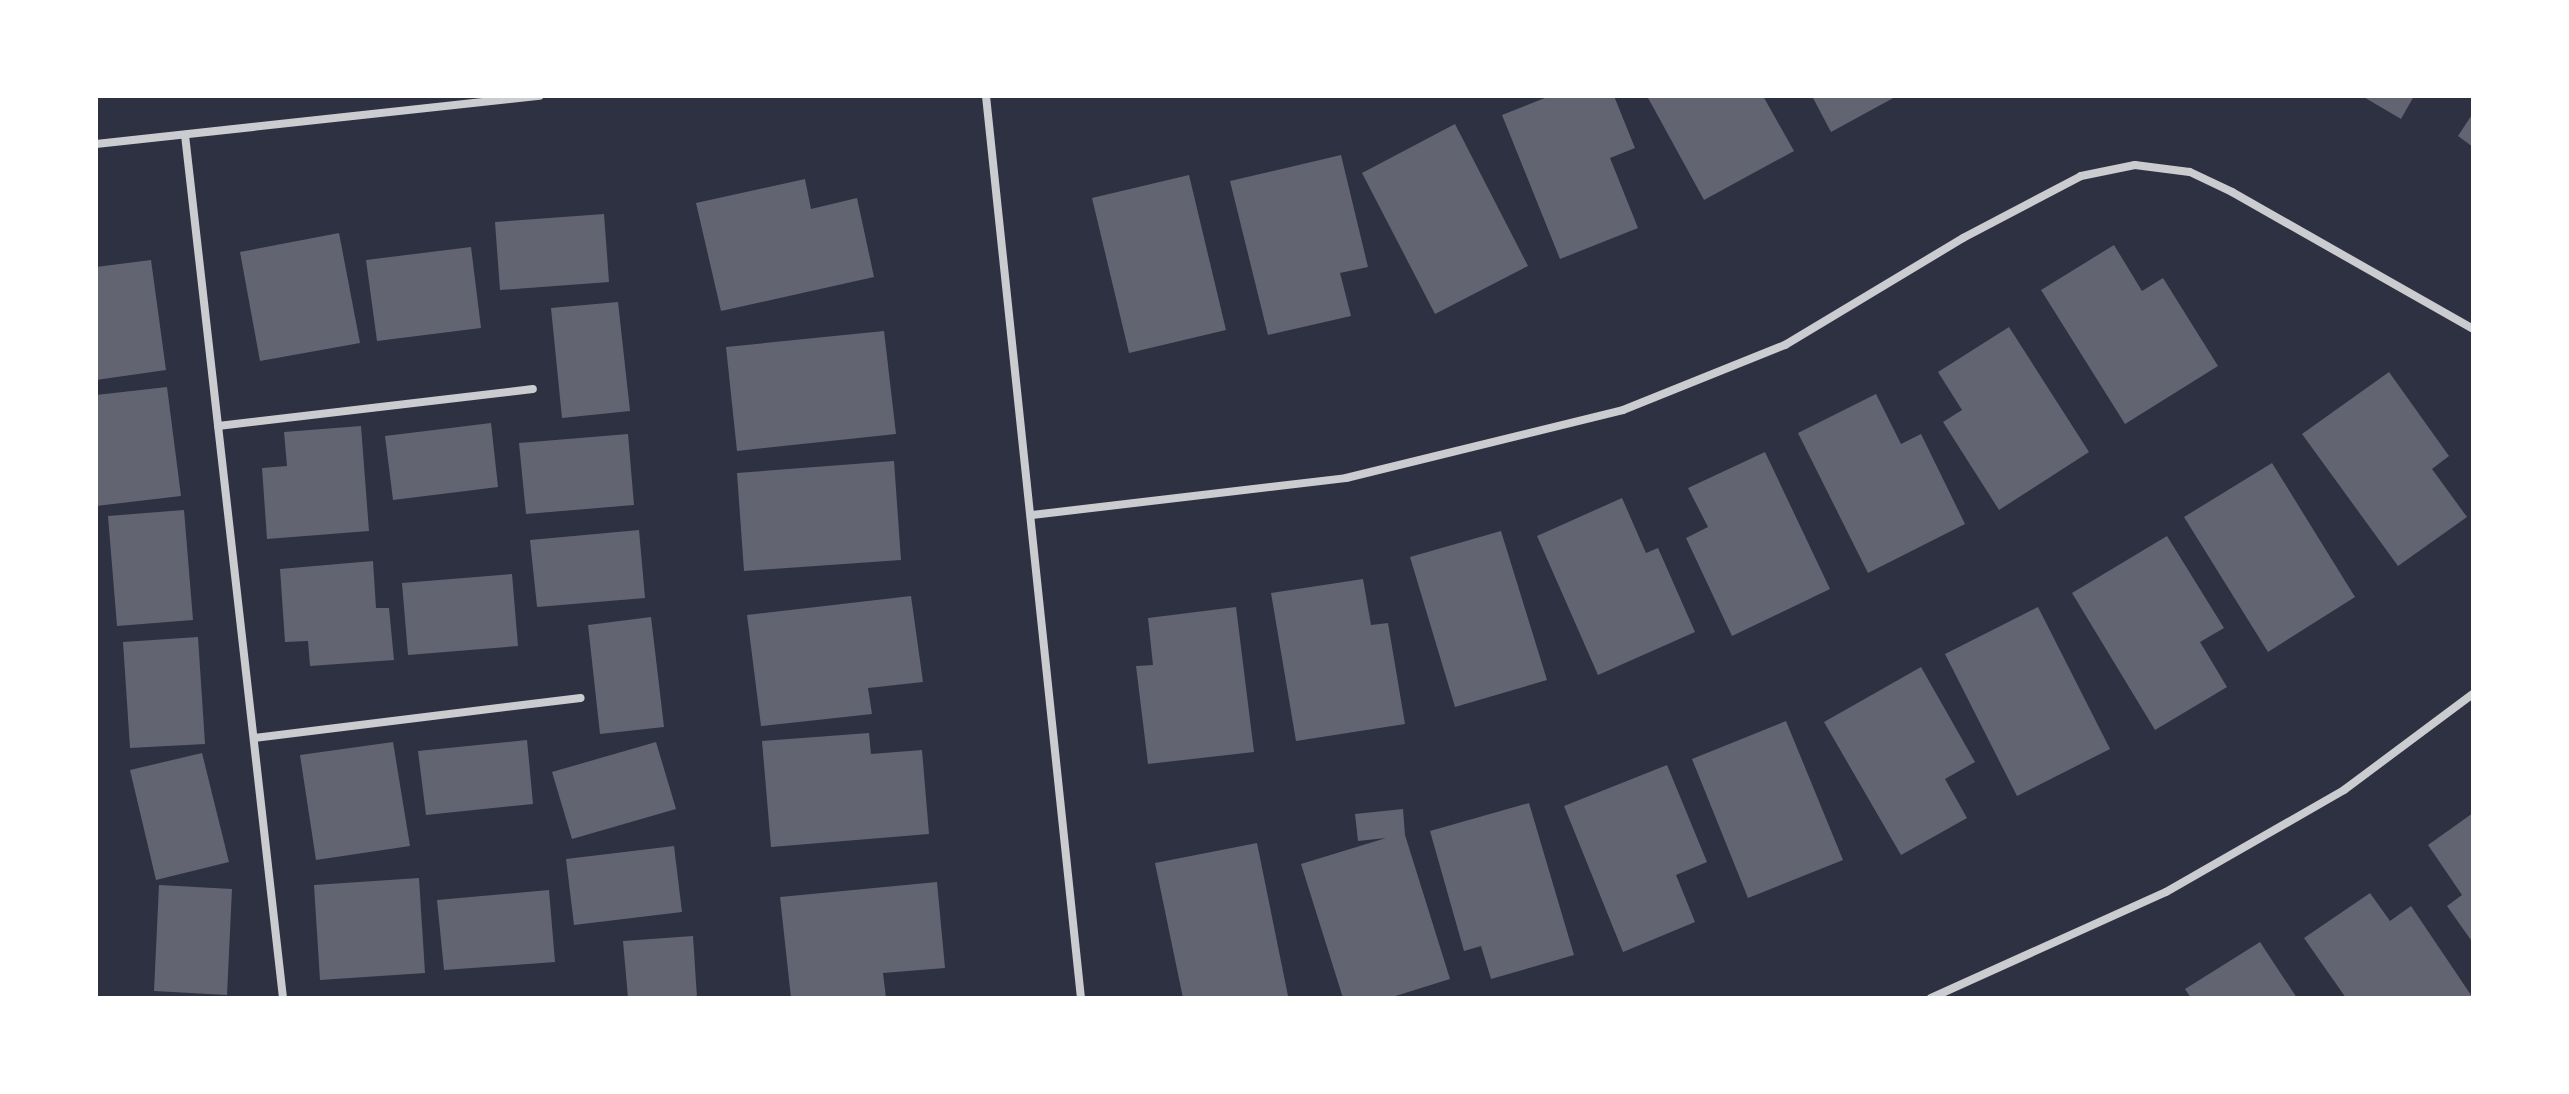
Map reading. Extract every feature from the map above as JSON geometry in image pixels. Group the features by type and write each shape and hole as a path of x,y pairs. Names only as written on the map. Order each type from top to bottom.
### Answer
{"street":[{"path":"96,144 539,96"},
{"path":"986,96 1081,998"},
{"path":"185,135 283,998"},
{"path":"1032,515 1346,478 1623,410 1785,345 1963,238 2081,176 2135,165 2190,172 2232,192 2473,329"},
{"path":"218,426 533,389"},
{"path":"1931,998 2166,892 2344,790 2473,694"},
{"path":"254,738 581,698"}],"building":[{"path":"1550,96 1614,96 1635,148 1610,158 1638,228 1560,259 1502,115"},
{"path":"1647,96 1763,96 1794,151 1704,200"},
{"path":"1812,96 1897,96 1831,132"},
{"path":"2362,96 2414,96 2401,119"},
{"path":"2473,113 2473,147 2458,136"},
{"path":"1455,124 1528,266 1435,314 1362,173"},
{"path":"1341,155 1368,267 1340,273 1351,316 1268,335 1230,181"},
{"path":"1189,175 1226,330 1129,353 1092,198"},
{"path":"805,179 811,209 857,198 874,277 721,311 696,203"},
{"path":"604,214 609,282 500,290 495,222"},
{"path":"339,233 360,343 260,361 240,252"},
{"path":"2114,245 2142,291 2163,278 2218,366 2125,424 2041,290"},
{"path":"471,247 481,328 377,341 366,260"},
{"path":"151,260 166,370 96,380 96,267"},
{"path":"618,302 630,411 562,418 551,308"},
{"path":"2009,327 2089,452 1999,510 1943,422 1962,410 1938,372"},
{"path":"884,331 896,434 737,451 726,347"},
{"path":"2389,372 2449,456 2432,469 2467,517 2398,566 2302,434"},
{"path":"167,387 181,496 96,506 96,395"},
{"path":"1876,394 1901,444 1921,434 1965,524 1868,573 1798,433"},
{"path":"491,423 498,487 393,500 385,436"},
{"path":"361,426 369,531 267,539 262,468 287,466 284,432"},
{"path":"628,434 634,505 526,514 519,443"},
{"path":"1765,452 1830,589 1732,636 1686,538 1708,527 1688,488"},
{"path":"894,461 901,560 744,571 737,473"},
{"path":"2272,463 2355,597 2268,652 2184,517"},
{"path":"1622,498 1646,553 1658,548 1695,632 1598,675 1537,536"},
{"path":"184,510 193,620 117,626 108,516"},
{"path":"639,530 645,598 537,607 530,540"},
{"path":"1501,531 1547,680 1455,707 1410,557"},
{"path":"2167,536 2224,628 2200,642 2227,687 2155,730 2072,593"},
{"path":"373,561 376,608 389,608 394,660 310,666 308,641 285,642 280,569"},
{"path":"512,574 518,646 408,655 402,583"},
{"path":"1363,579 1371,625 1388,623 1405,724 1296,741 1271,593"},
{"path":"911,596 923,682 868,688 872,714 761,726 747,615"},
{"path":"1236,607 1254,752 1148,764 1136,666 1153,665 1148,618"},
{"path":"2038,607 2110,749 2017,796 1945,654"},
{"path":"651,617 664,727 600,734 588,625"},
{"path":"198,637 205,744 130,748 123,642"},
{"path":"1921,667 1975,762 1945,779 1967,818 1901,855 1824,722"},
{"path":"1786,721 1843,860 1748,898 1692,759"},
{"path":"869,733 871,754 922,750 929,834 771,847 762,741"},
{"path":"527,740 533,804 426,815 418,751"},
{"path":"393,742 410,846 316,860 300,755"},
{"path":"656,742 676,809 572,839 552,772"},
{"path":"202,753 229,862 156,880 130,770"},
{"path":"1667,765 1707,862 1676,875 1695,922 1623,952 1564,806"},
{"path":"1529,803 1574,955 1491,979 1481,946 1464,951 1430,831"},
{"path":"1403,809 1405,835 1450,979 1389,998 1343,998 1301,864 1386,838 1358,841 1355,814"},
{"path":"2473,813 2473,943 2447,906 2462,895 2428,845"},
{"path":"1257,843 1288,996 1183,998 1155,863"},
{"path":"674,846 682,912 574,925 566,859"},
{"path":"419,878 425,973 320,980 314,885"},
{"path":"937,882 945,968 883,973 886,998 791,998 780,897"},
{"path":"159,885 232,889 227,995 154,991"},
{"path":"549,890 555,962 444,970 437,900"},
{"path":"2370,893 2390,921 2411,906 2473,998 2346,998 2304,938"},
{"path":"693,936 697,998 628,998 623,941"},
{"path":"2260,942 2297,998 2191,998 2185,989"}]}
